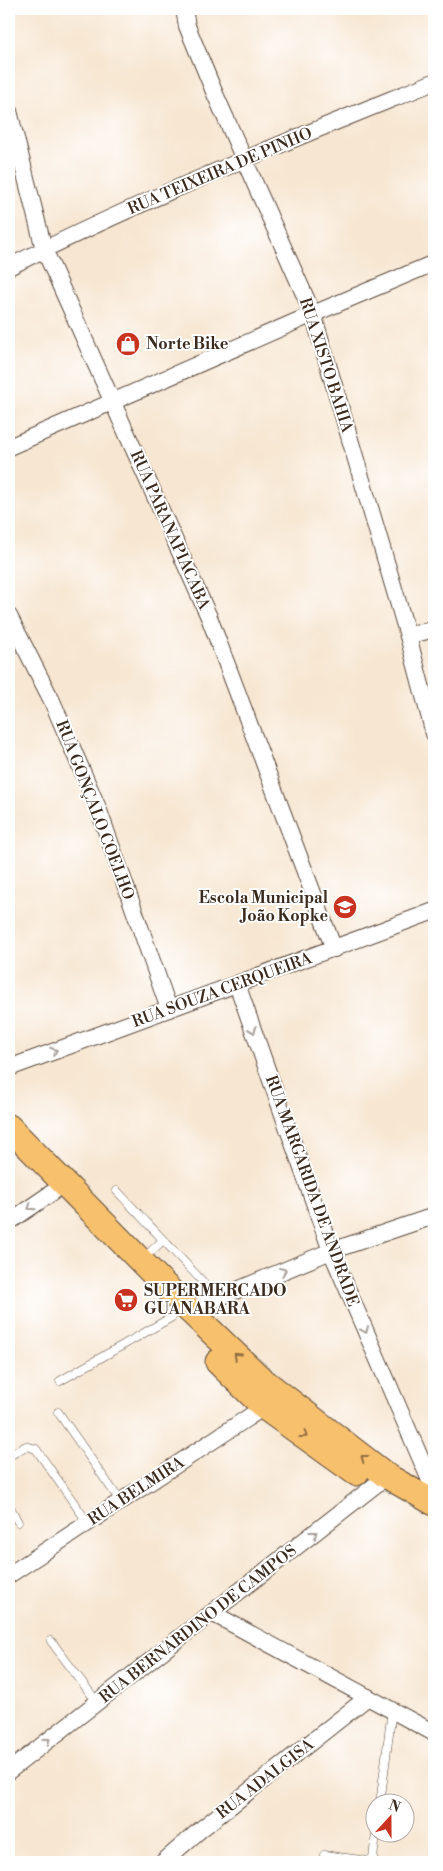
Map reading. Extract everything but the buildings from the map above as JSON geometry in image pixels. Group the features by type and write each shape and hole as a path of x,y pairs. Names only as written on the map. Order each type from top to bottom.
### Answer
{"main road":[{"path":"9,1127 141,1261 181,1314 264,1407 381,1481 429,1488"},
{"path":"9,1147 53,1192 181,1314 381,1481 434,1522"}],"street":[{"name":"RUA XISTO BAHIA","path":"184,9 187,26 313,314 408,636 434,734"},
{"name":"RUA TEIXEIRA DE PINHO","path":"9,267 44,249 244,159 434,82"},
{"name":"RUA PARANAPIACABA","path":"9,111 44,249 209,617 334,949"},
{"path":"9,447 434,263"},
{"name":"RUA GONÇALO COELHO","path":"9,616 52,701 98,808 169,1009"},
{"path":"408,636 434,629"},
{"name":"RUA SOUZA CERQUEIRA","path":"9,1068 434,911"},
{"name":"RUA MARGARIDA DE ANDRADE","path":"237,984 331,1251 429,1488"},
{"path":"9,1222 53,1192"},
{"path":"181,1314 331,1251 434,1216"},
{"name":"RUA BELMIRA","path":"9,1575 264,1407"},
{"name":"RUA BERNARDINO DE CAMPOS","path":"9,1771 381,1481"},
{"path":"212,1613 434,1733"},
{"name":"RUA ADALGISA","path":"163,1862 207,1824 368,1697"}],"lane":[{"path":"117,1191 162,1241 203,1282"},
{"path":"141,1261 162,1241"},
{"path":"60,1381 181,1314"},
{"path":"58,1412 121,1502"},
{"path":"9,1456 26,1446 36,1449 88,1523"},
{"path":"9,1505 18,1522"},
{"path":"51,1641 97,1702"},
{"path":"381,1794 392,1710"},
{"path":"324,1855 368,1861 373,1858 375,1844"}],"place":[{"name":"Norte Bike","path":"128,344"},
{"name":"Escola Municipal João Kopke","path":"345,907"},
{"name":"SUPERMERCADO GUANABARA","path":"126,1300"}]}
